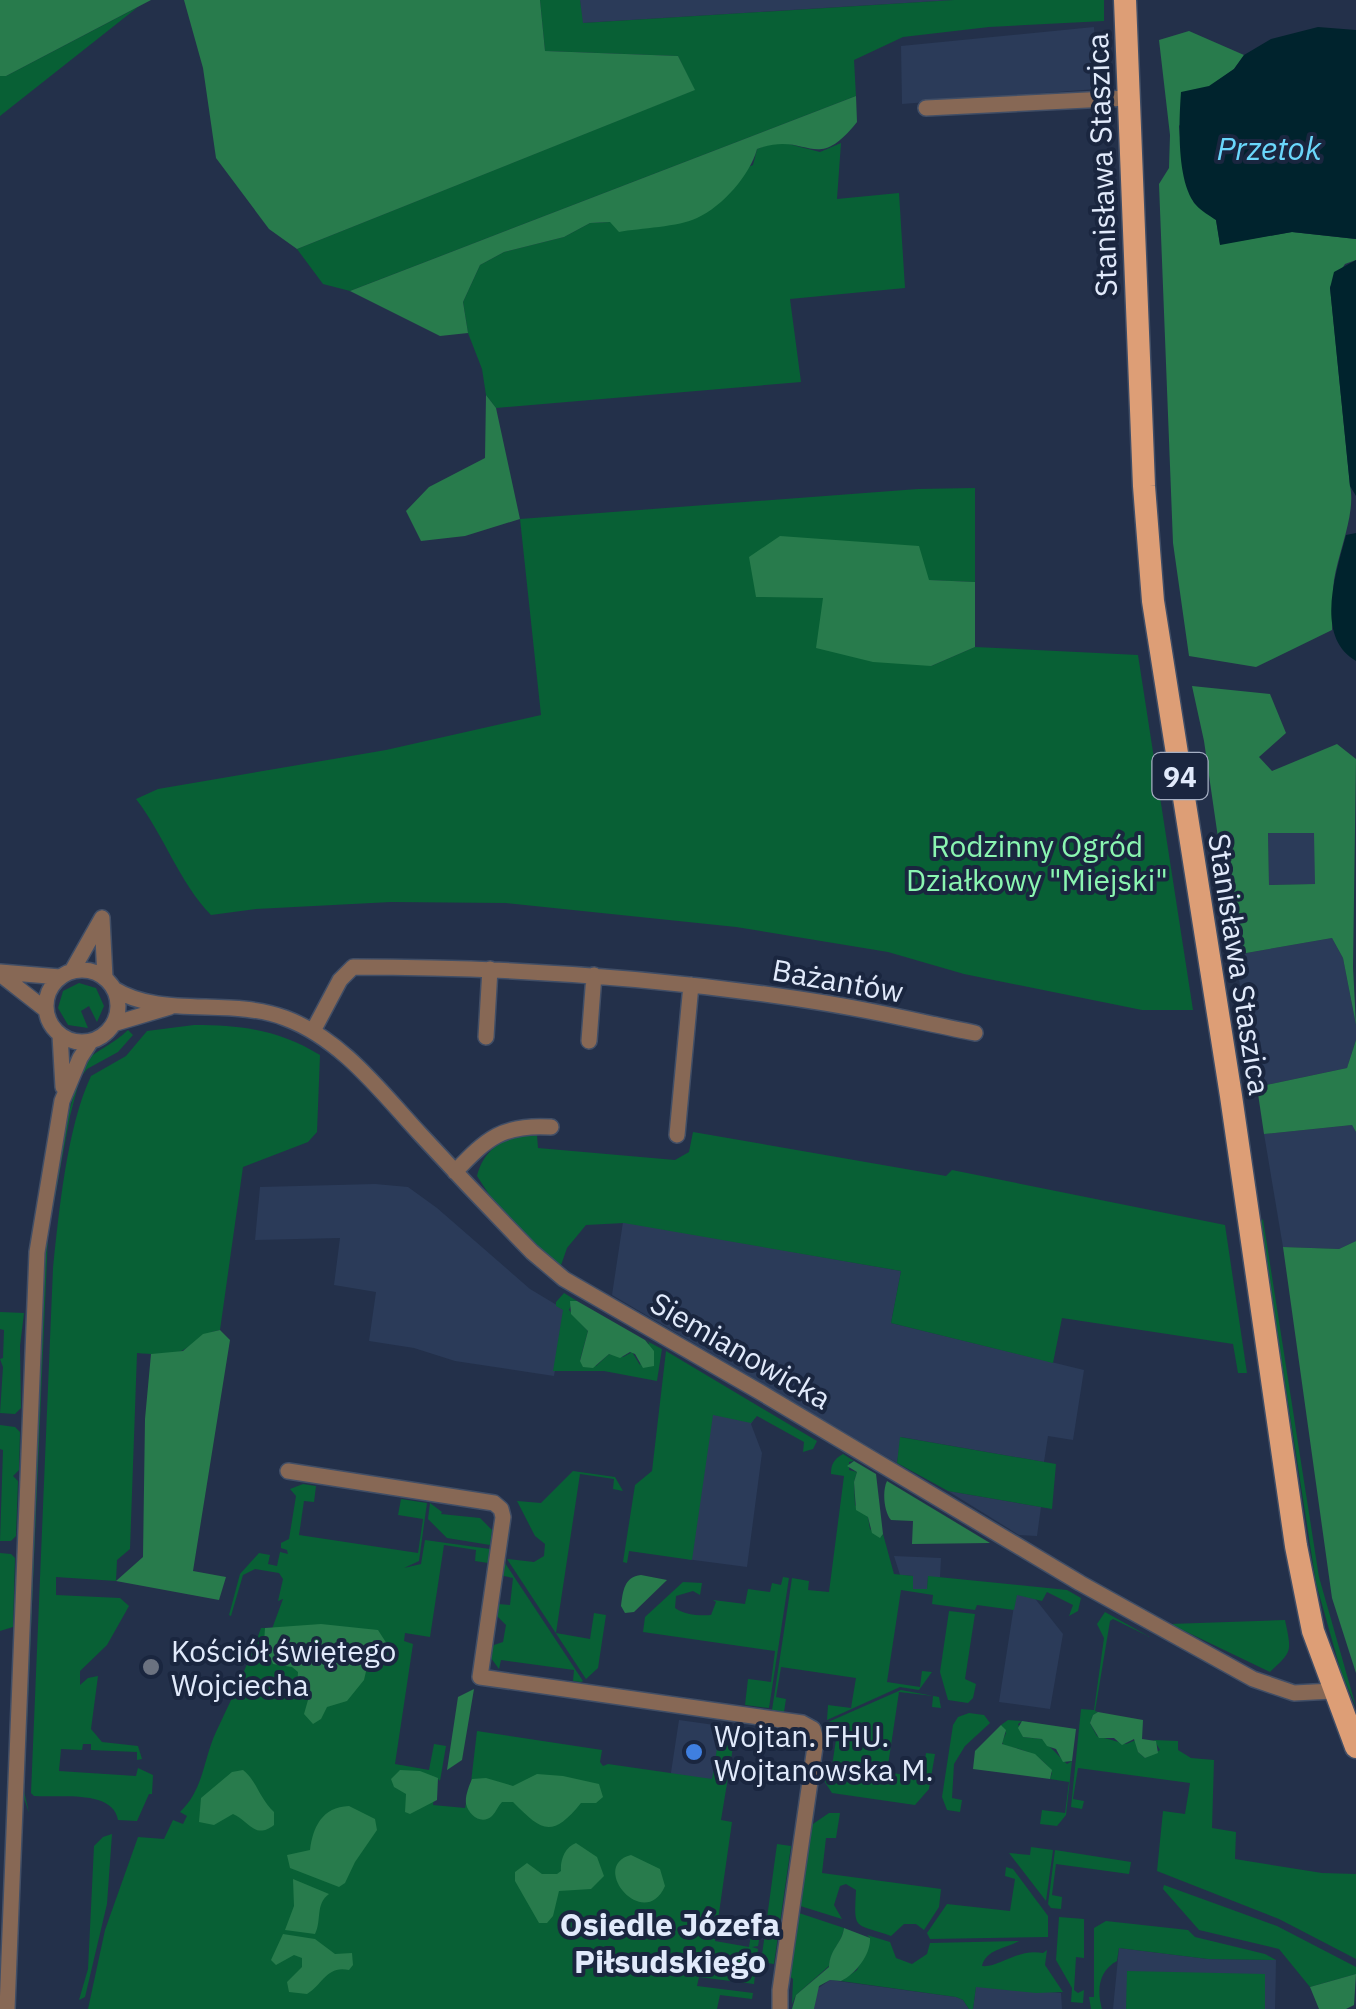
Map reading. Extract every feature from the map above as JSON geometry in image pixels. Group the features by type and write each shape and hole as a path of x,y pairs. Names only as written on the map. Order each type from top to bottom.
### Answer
{"main road":[{"name":"Stanisława Staszica","path":"1125,0 1144,486 1153,602 1227,1066 1296,1546 1313,1631 1356,1747"}],"street":[{"path":"926,108 1128,98"},
{"path":"62,1101 84,1051 113,1024 118,1007 109,984 102,918 66,974 50,988 46,1010 60,1035 75,1042 91,1041"},
{"name":"Bażantów","path":"313,1031 340,980 353,967 490,969 690,985 827,1003 975,1033"},
{"path":"486,1037 490,969"},
{"path":"0,973 66,974 89,970 109,984"},
{"path":"0,973 46,1010"},
{"path":"588,1041 594,975"},
{"name":"Siemianowicka","path":"109,984 170,1006 251,1009 287,1018 313,1031 355,1065 532,1252 564,1279 1117,1604 1253,1679 1294,1693 1333,1690"},
{"path":"677,1135 690,985"},
{"name":"Siemianowicka","path":"113,1024 170,1006"},
{"path":"7,2009 36,1272 44,1197 62,1101 60,1035"},
{"path":"456,1172 502,1131 518,1126 551,1127"},
{"path":"288,1472 494,1503 501,1508 480,1677 802,1723 813,1730 816,1740 780,2009"}],"shaded area":[{"path":"580,0 954,0 582,23"},
{"path":"1094,27 1097,89 902,104 901,46"},
{"path":"1268,833 1315,833 1316,884 1269,885"},
{"path":"1332,938 1343,958 1356,1025 1356,1040 1347,1068 1257,1087 1235,955"},
{"path":"1352,1125 1356,1132 1356,1241 1339,1249 1283,1247 1264,1134"},
{"path":"260,1187 408,1187 530,1289 565,1310 554,1376 455,1361 414,1348 369,1341 376,1292 334,1285 340,1238 255,1240"},
{"path":"623,1222 901,1271 891,1323 1084,1370 1073,1440 1048,1436 1044,1462 901,1437 897,1463 612,1295"},
{"path":"708,1409 756,1416 751,1424 762,1453 747,1567 686,1559"},
{"path":"948,1491 1041,1507 1037,1536 1019,1535"},
{"path":"894,1556 941,1558 940,1577 928,1577 927,1589 913,1589 913,1576 900,1575"},
{"path":"1016,1593 1033,1596 1063,1634 1050,1709 999,1702"},
{"path":"679,1720 736,1728 726,1789 670,1779"},
{"path":"1119,1948 1208,1959 1276,1960 1275,2009 1113,2009"},
{"path":"830,1980 956,1997 969,2009 814,2009 817,1989"},
{"path":"976,1986 1061,1993 1062,2009 973,2009"}],"green space":[{"path":"0,0 151,0 0,76"},
{"path":"184,0 540,0 545,51 678,56 695,90 297,249 269,229 216,158 203,68"},
{"path":"540,0 580,0 583,23 954,0 1104,0 1104,21 989,27 903,37 854,60 856,96 350,291 323,284 297,249 694,90 678,56 545,51"},
{"path":"138,7 0,116 0,76"},
{"path":"1189,31 1244,55 1234,69 1209,87 1179,126 1183,170 1194,203 1216,220 1220,244 1292,232 1356,239 1356,260 1345,264 1330,287 1351,497 1334,580 1332,630 1256,667 1189,656 1173,543 1159,184 1169,168 1170,135 1159,40"},
{"path":"856,96 857,122 842,138 820,149 789,144 757,149 734,189 697,218 619,232 610,222 590,223 564,237 504,252 480,265 463,302 468,333 440,336 350,291"},
{"path":"777,141 820,152 841,143 837,199 899,193 905,288 790,299 801,382 496,408 486,395 463,302 480,265 504,252 564,237 590,223 610,222 753,165 757,149"},
{"path":"486,395 496,408 520,519 465,536 421,541 406,511 429,487 485,458"},
{"name":"Rodzinny Ogród Działkowy \"Miejski\"","path":"975,488 975,582 928,580 824,598 931,666 975,647 1138,655 1193,1010 1142,1010 964,974 888,952 736,927 506,903 391,902 211,915 136,799 158,789 386,750 541,715 520,519"},
{"path":"780,536 919,546 929,580 975,582 975,647 931,666 873,662 816,648 823,598 756,597 749,557"},
{"path":"1192,686 1270,694 1286,733 1259,757 1272,771 1337,744 1356,759 1356,1025 1343,958 1332,938 1235,955 1204,741","holes":["1268,833 1314,833 1315,884 1269,885"]},
{"path":"79,983 96,988 104,1006 97,1022 89,1006 81,1011 88,1028 68,1025 58,1008 63,991"},
{"path":"194,1025 260,1031 320,1055 317,1132 308,1142 243,1167 220,1330 204,1335 179,1352 137,1353 130,1549 117,1560 116,1581 56,1577 56,1595 120,1598 129,1606 107,1645 80,1671 80,1685 98,1676 91,1729 102,1742 138,1746 142,1759 137,1760 137,1752 91,1750 91,1744 83,1744 82,1750 61,1749 59,1771 136,1776 138,1768 153,1775 152,1794 137,1821 118,1820 114,1810 96,1799 31,1793 53,1268 70,1144 91,1076 126,1056 147,1031"},
{"path":"128,1030 133,1035 118,1052 87,1069 80,1078 48,1233 68,1115 83,1063"},
{"path":"1356,1040 1356,1132 1352,1125 1264,1134 1257,1087 1347,1068"},
{"path":"693,1132 946,1176 952,1170 1225,1225 1247,1373 1238,1373 1233,1344 1062,1318 1053,1363 891,1323 901,1271 624,1223 586,1225 567,1248 559,1271 490,1196 477,1176 492,1150 517,1137 537,1135 538,1148 675,1160 689,1152"},
{"path":"1263,1219 1319,1577 1356,1707 1341,1672 1316,1583 1260,1222"},
{"path":"48,1237 24,1791 29,1813 23,1795 43,1278"},
{"path":"1356,1241 1356,1673 1332,1598 1283,1247 1339,1249"},
{"path":"564,1293 577,1301 569,1310 588,1331 580,1360 596,1366 609,1354 623,1357 632,1352 640,1365 649,1343 645,1340 662,1349 657,1381 604,1371 553,1371 563,1310 556,1302"},
{"path":"570,1301 577,1301 645,1340 654,1351 654,1366 643,1368 630,1352 620,1358 609,1354 593,1368 583,1367 580,1361 588,1331 571,1314"},
{"path":"0,1312 24,1313 21,1408 15,1414 0,1413 4,1330 0,1329"},
{"path":"220,1330 230,1340 193,1571 226,1577 219,1600 116,1581 143,1557 145,1419 151,1354 183,1351 203,1334"},
{"path":"666,1351 817,1441 813,1449 803,1452 804,1442 757,1416 751,1423 713,1415 692,1560 629,1551 627,1563 623,1562 635,1485 652,1471"},
{"path":"0,1425 15,1427 20,1432 19,1470 13,1476 18,1481 16,1536 11,1541 0,1541"},
{"path":"900,1437 1056,1464 1052,1509 948,1491 897,1463"},
{"path":"843,1454 854,1461 849,1462 849,1470 857,1472 855,1505 868,1517 870,1529 881,1537 883,1534 894,1574 913,1576 913,1589 927,1589 928,1576 1067,1590 1081,1598 1078,1611 1069,1616 1073,1605 1047,1592 1042,1601 1017,1595 1014,1610 977,1605 975,1610 932,1604 933,1595 901,1590 887,1682 920,1687 922,1671 932,1672 919,1690 900,1687 827,1720 828,1705 851,1708 856,1678 781,1667 776,1697 786,1699 784,1712 772,1710 792,1578 809,1581 808,1590 829,1592 844,1476 831,1474 831,1470"},
{"path":"854,1461 876,1474 883,1534 880,1538 872,1533 868,1517 856,1510 857,1472 847,1466"},
{"path":"573,1471 615,1477 623,1491 613,1489 614,1479 580,1474 556,1633 590,1639 594,1613 606,1615 598,1668 586,1679 507,1559 534,1562 544,1556 545,1544 535,1536 517,1501 541,1503"},
{"path":"887,1481 990,1543 912,1544 913,1521 891,1520 887,1512"},
{"path":"303,1484 316,1486 314,1502 304,1501 299,1535 418,1553 423,1519 398,1515 401,1499 427,1503 419,1561 404,1568 421,1564 425,1540 490,1549 488,1563 475,1561 476,1550 444,1545 430,1637 405,1633 404,1641 413,1644 395,1764 429,1770 434,1744 446,1746 440,1781 436,1777 433,1805 465,1808 466,1803 468,1808 477,1731 602,1750 603,1766 712,1779 719,1736 734,1741 721,1820 732,1822 715,1941 749,1947 753,1922 762,1923 758,1946 752,1947 758,1949 754,1984 699,1977 697,1986 753,1993 752,1999 720,1995 717,2009 88,2009 105,1930 138,1837 164,1839 173,1820 183,1824 187,1816 180,1812 199,1784 212,1743 261,1628 265,1628 266,1645 283,1599 278,1601 283,1579 279,1573 255,1569 243,1575 229,1615 240,1574 259,1553 270,1555 268,1564 277,1566 280,1552 288,1554 281,1543 289,1539 296,1496 290,1489"},
{"path":"430,1503 441,1514 480,1518 492,1530 490,1545 447,1538 428,1519"},
{"path":"0,1553 15,1558 13,1627 0,1631"},
{"path":"501,1557 583,1681 573,1681 574,1670 501,1660 499,1669 488,1654 494,1645 503,1642 506,1625 496,1615 498,1604 510,1605 513,1578 499,1575"},
{"path":"641,1575 667,1580 634,1612 625,1613 621,1606 625,1586"},
{"path":"783,1577 789,1578 769,1708 745,1705 748,1679 771,1682 775,1651 643,1632 645,1617 683,1582 702,1583 700,1595 693,1591 676,1596 675,1608 688,1614 711,1615 716,1602 713,1600 745,1604 748,1589 770,1592 772,1583 781,1585"},
{"path":"949,1611 975,1614 965,1679 976,1684 968,1703 948,1700 940,1672"},
{"path":"1105,1612 1150,1637 1110,1621 1095,1711 1098,1712 1090,1723 1097,1736 1126,1744 1136,1740 1138,1752 1145,1758 1160,1750 1154,1740 1178,1741 1178,1750 1191,1758 1214,1760 1212,1828 1236,1832 1235,1859 1322,1873 1356,1874 1356,1959 1279,1919 1157,1871 1163,1811 1185,1814 1190,1783 1078,1768 1073,1799 1084,1801 1082,1809 1071,1807 1081,1709 1094,1710 1104,1638 1097,1624"},
{"path":"1285,1620 1288,1650 1270,1672 1170,1624"},
{"path":"321,1624 378,1630 387,1644 367,1667 364,1680 347,1701 327,1707 313,1724 304,1714 308,1700 297,1687 298,1672 273,1664 264,1644 265,1628"},
{"path":"474,1689 462,1760 447,1770 458,1697"},
{"path":"901,1690 939,1697 941,1708 932,1707 933,1696 899,1692 887,1772 922,1778 926,1753 935,1754 929,1789 915,1805 832,1793 819,1773 832,1766 837,1733 832,1726 825,1730 826,1723"},
{"path":"1098,1712 1143,1720 1142,1739 1156,1741 1158,1753 1145,1758 1138,1752 1134,1739 1122,1745 1114,1738 1099,1738 1090,1723"},
{"path":"969,1713 984,1715 990,1723 965,1746 954,1764 952,1798 962,1800 960,1812 947,1810 942,1797 953,1725 958,1717"},
{"path":"1008,1720 1022,1721 1018,1724 1023,1737 1042,1739 1067,1764 1072,1761 1066,1815 1057,1826 1040,1824 1042,1810 1065,1813 1069,1782 1050,1779 1052,1773 1038,1758 1004,1746 1006,1733 1001,1725"},
{"path":"1022,1721 1076,1729 1072,1761 1063,1762 1056,1749 1042,1739 1023,1737 1018,1728"},
{"path":"1001,1725 1006,1730 1002,1744 1035,1754 1052,1770 1050,1779 973,1769 975,1751"},
{"path":"243,1770 274,1812 274,1825 257,1830 233,1814 214,1825 199,1822 201,1798 232,1772"},
{"path":"400,1770 420,1771 438,1778 437,1800 410,1814 405,1812 406,1794 394,1787 391,1779"},
{"path":"537,1774 599,1784 603,1797 596,1803 581,1803 562,1822 546,1827 513,1802 502,1802 484,1820 476,1818 466,1804 472,1779 486,1778 513,1786"},
{"path":"349,1806 375,1819 377,1830 345,1883 339,1887 290,1868 287,1855 310,1850 320,1820 332,1810"},
{"path":"829,1813 840,1813 836,1838 826,1838 822,1873 941,1889 939,1907 924,1930 916,1924 904,1924 891,1936 863,1927 856,1919 856,1890 846,1884 840,1886 834,1905 842,1919 797,1905 810,1826"},
{"path":"112,1834 107,1904 85,1997 79,2000 88,1969 94,1846"},
{"path":"576,1843 597,1857 604,1876 591,1889 559,1891 553,1916 547,1923 539,1923 515,1881 515,1872 527,1863 542,1874 557,1874 566,1851"},
{"path":"777,1844 791,1846 774,1964 761,1962"},
{"path":"1031,1847 1053,1850 1046,1901 1009,1853 1030,1855"},
{"path":"1055,1850 1131,1862 1129,1874 1056,1864 1052,1895 1062,1897 1061,1909 1051,1908 1048,1904"},
{"path":"631,1855 660,1869 665,1886 656,1899 645,1903 634,1900 617,1882 615,1871 619,1861"},
{"path":"1006,1867 1013,1869 1048,1916 1048,1937 930,1939 927,1933 947,1904 1010,1911 1015,1879 1005,1876"},
{"path":"293,1879 329,1894 322,1902 315,1934 285,1930 294,1906"},
{"path":"1164,1885 1277,1926 1356,1967 1356,1974 1310,1987 1279,1949 1199,1930 1163,1889"},
{"path":"796,1912 844,1928 829,1966 796,1995 792,2004 793,1979 788,1975"},
{"path":"1059,1917 1084,1919 1084,1958 1076,1957 1074,1990 1084,1990 1083,2003 1071,2002 1072,1988 1056,1960"},
{"path":"1106,1921 1188,1930 1195,1937 1276,1960 1208,1959 1119,1948 1117,1961 1101,1980 1102,2009 1091,2009 1094,1928"},
{"path":"844,1928 870,1938 861,1963 841,1981 830,1980 819,1986 814,2009 792,2009 796,1995 829,1967"},
{"path":"283,1934 315,1939 335,1954 352,1953 353,1965 349,1970 330,1973 307,1994 289,1992 287,1982 302,1967 302,1958 294,1955 276,1965 271,1960"},
{"path":"867,1935 890,1942 896,1958 912,1964 927,1954 930,1943 1019,1941 992,1953 982,1966 1047,1950 1045,1965 1063,1992 976,1987 973,2009 969,2009 956,1997 841,1981 857,1970 870,1938"},
{"path":"1127,1971 1265,1974 1265,2009 1126,2009"},
{"path":"1356,1974 1354,2005 1346,2009 1319,2009 1310,1987"}],"water":[{"name":"Przetok","path":"1318,27 1356,30 1356,239 1292,232 1220,245 1216,220 1196,205 1185,182 1180,151 1181,92 1209,86 1234,69 1244,55 1271,39"},
{"path":"1356,260 1356,496 1350,486 1330,288 1334,272"},
{"path":"1356,533 1356,661 1335,637 1332,603 1346,535"}],"place":[{"name":"Kościół świętego Wojciecha","path":"151,1667"},
{"name":"Wojtan. FHU. Wojtanowska M.","path":"694,1752"}],"district":[{"name":"Osiedle Józefa Piłsudskiego","path":"670,1942"}]}
